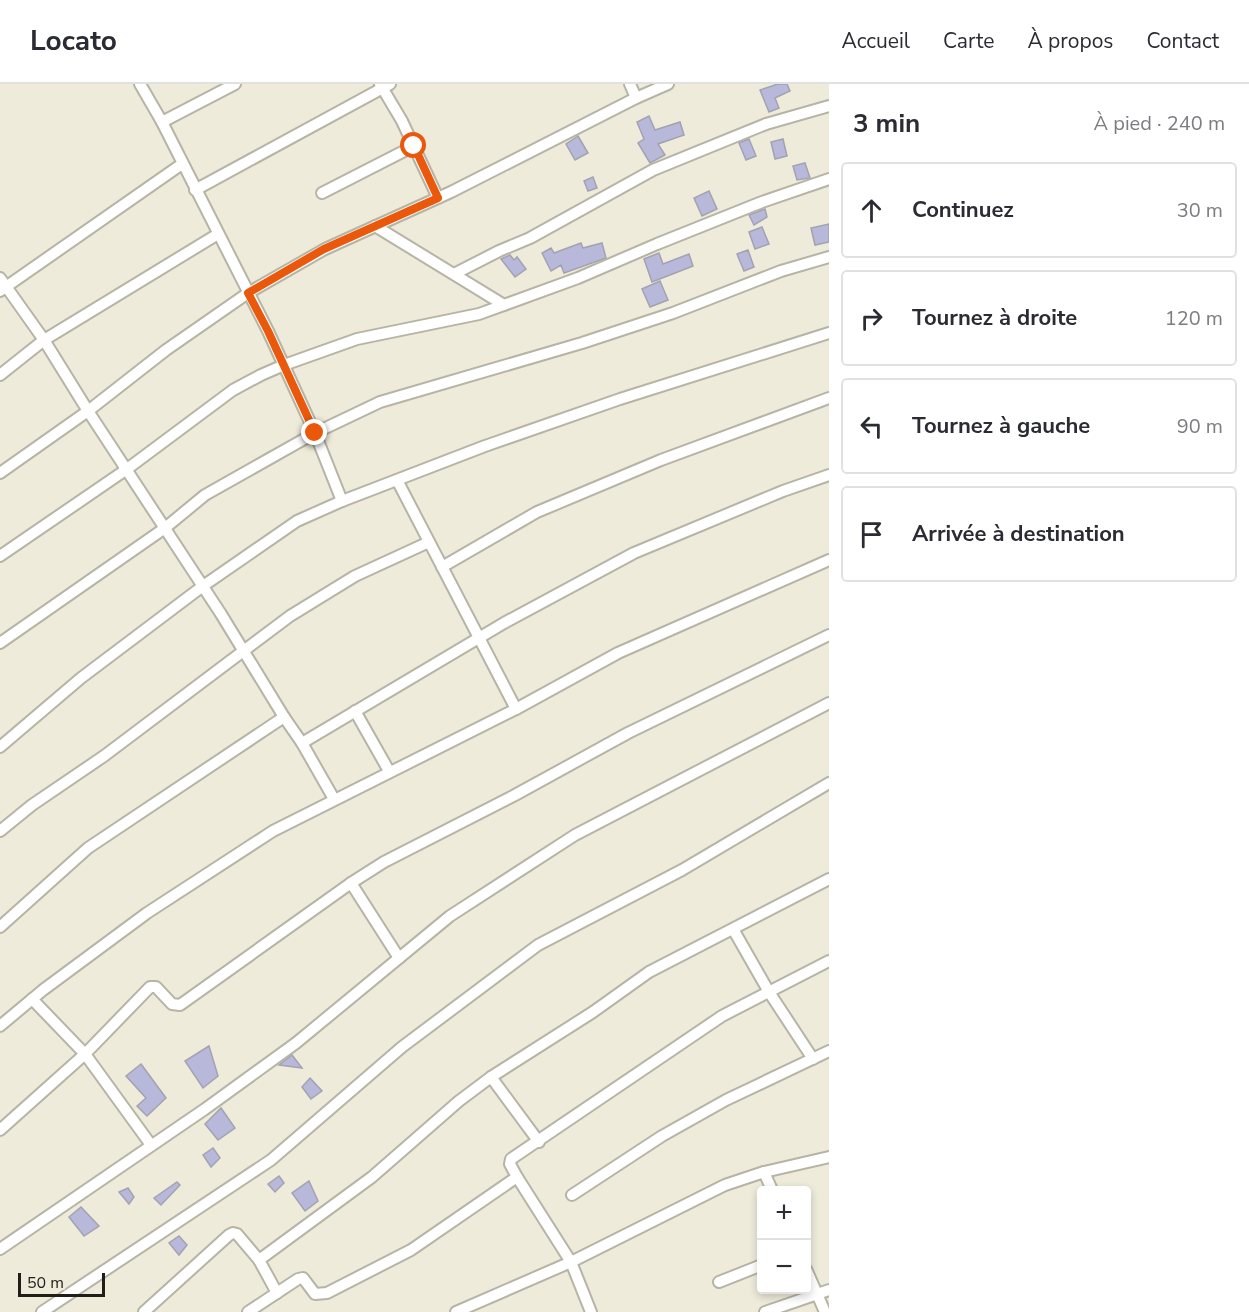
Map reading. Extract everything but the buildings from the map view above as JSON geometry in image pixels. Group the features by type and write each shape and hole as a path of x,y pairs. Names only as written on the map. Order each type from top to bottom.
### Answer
{"street":[{"path":"140,84 162,122 284,365 315,433 342,501"},
{"path":"162,122 235,84"},
{"path":"630,84 636,98"},
{"path":"0,473 88,411 166,350 248,293 324,249 438,198 668,84"},
{"path":"195,190 384,85 438,198"},
{"path":"454,274 530,238 653,170 766,124 829,106"},
{"path":"322,194 414,146"},
{"path":"182,164 2,285 44,340 203,586 284,717 303,742 334,799"},
{"path":"0,556 126,469 233,390 284,365 357,339 479,314 578,278 762,202 829,179"},
{"path":"375,226 504,305"},
{"path":"0,375 44,340 218,234"},
{"path":"0,643 165,528 205,495 315,433 380,402 582,344 673,313 781,271 829,257"},
{"path":"0,747 81,678 203,586 297,521 397,480 620,399 829,333"},
{"path":"442,567 537,512 672,456 829,398"},
{"path":"303,742 479,638 634,553 783,491 829,475"},
{"path":"397,480 516,709"},
{"path":"0,831 32,805 104,756 290,616 355,576 429,542"},
{"path":"0,1026 32,999 147,913 273,831 516,709 618,653 829,560"},
{"path":"0,1130 85,1054 150,987 156,987 172,1004 180,1005 384,862 515,795 628,733 829,635"},
{"path":"0,1249 296,1043 450,916 575,835 829,703"},
{"path":"355,711 389,771"},
{"path":"0,927 88,848 284,717"},
{"path":"42,1312 271,1160 402,1047 538,945 682,870 829,783"},
{"path":"259,1260 372,1177 459,1101 491,1077 593,1012 649,972 829,879"},
{"path":"351,883 399,958"},
{"path":"733,929 769,992 813,1059"},
{"path":"591,1312 571,1262 517,1177 510,1164 512,1159 722,1016 829,961"},
{"path":"32,999 85,1054 151,1145"},
{"path":"572,1195 662,1136 726,1100 829,1051"},
{"path":"491,1077 539,1142"},
{"path":"456,1312 571,1262 725,1185 764,1172 829,1158"},
{"path":"764,1172 770,1186"},
{"path":"249,1312 298,1279 303,1278 315,1294 327,1293 411,1250 517,1177"},
{"path":"144,1312 229,1234 233,1233 237,1234 259,1260 277,1293"},
{"path":"719,1282 757,1267"},
{"path":"811,1278 825,1312"},
{"path":"765,1312 829,1290"}],"route":[{"path":"315,433 248,293 324,249 438,198 414,146"}]}
